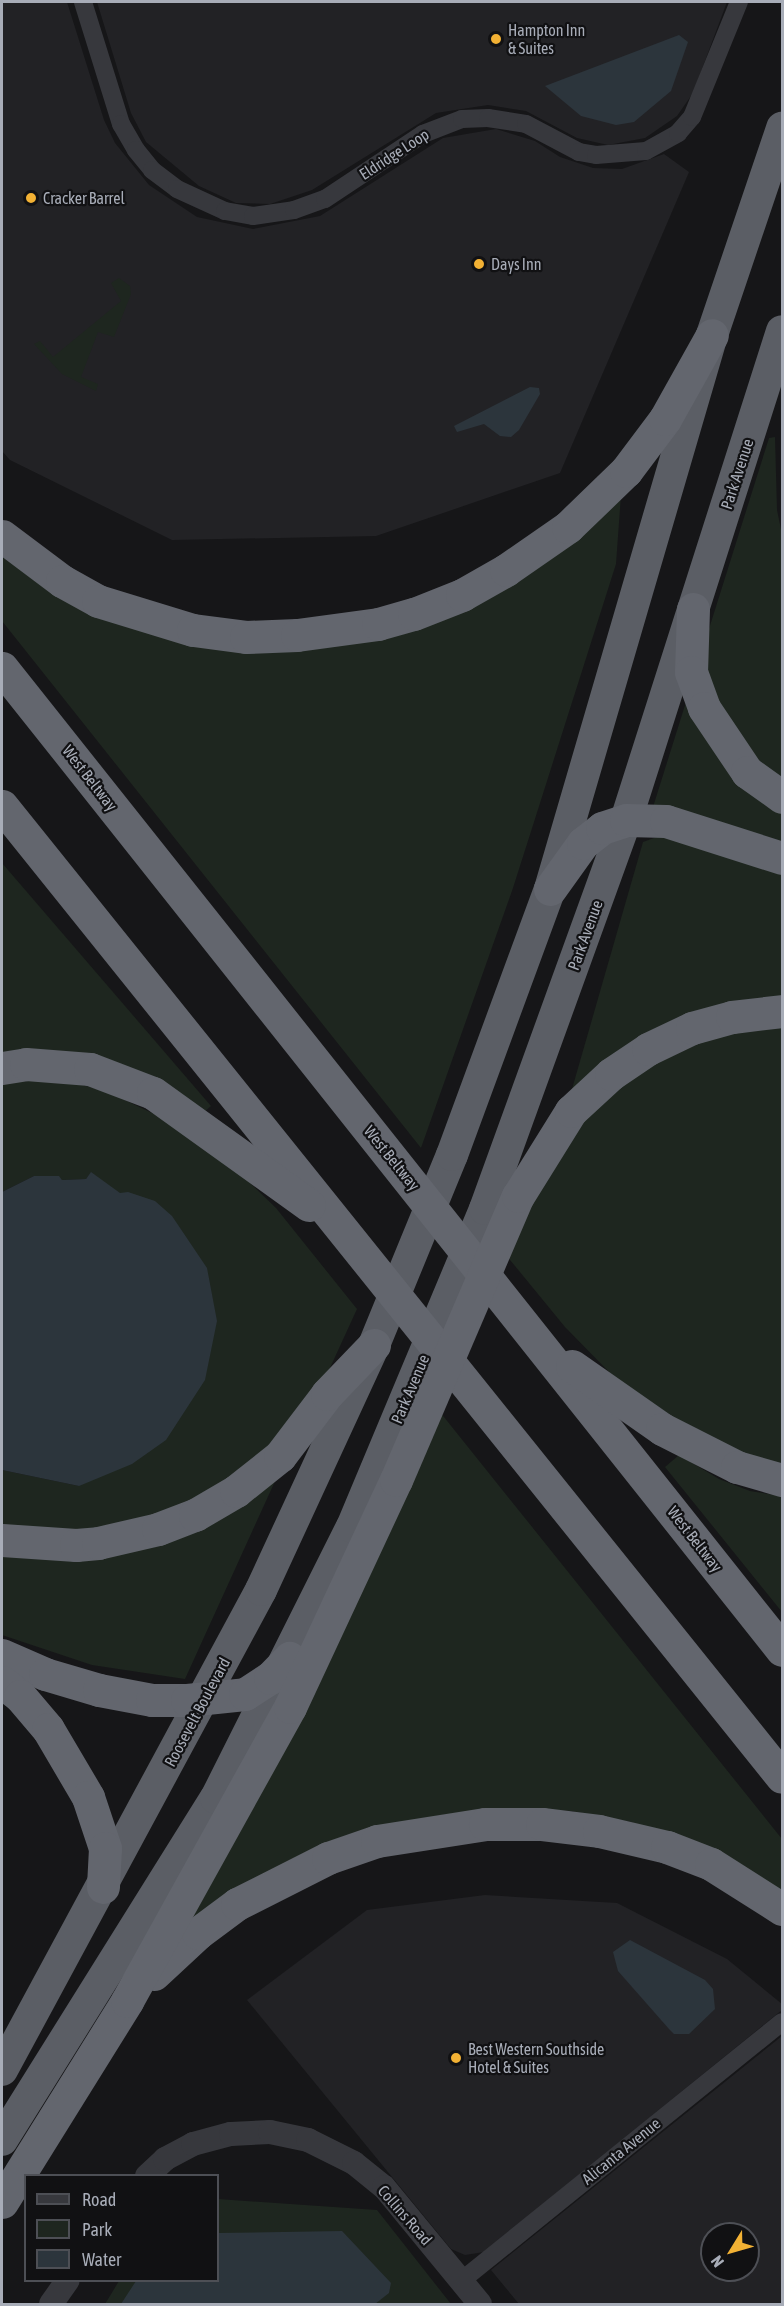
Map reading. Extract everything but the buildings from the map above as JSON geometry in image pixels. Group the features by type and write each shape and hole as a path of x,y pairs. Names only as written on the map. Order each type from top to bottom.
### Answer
{"highway":[{"path":"550,889 712,335 783,129"},
{"name":"Park Avenue","path":"289,1658 352,1527 485,1209 626,820 783,331"},
{"path":"2,536 62,581 98,601 193,630 246,637 297,635 387,621 462,595 567,527 626,471 665,419 712,335"},
{"path":"693,609 691,672 704,708 727,748 747,772 783,797"},
{"name":"West Beltway","path":"2,668 535,1335 783,1650"},
{"path":"2,806 783,1777"},
{"path":"550,889 583,843 602,828 626,820 666,822 783,858"},
{"name":"Roosevelt Boulevard","path":"2,2070 104,1887 261,1590 374,1345 452,1155 550,889"},
{"path":"2,2202 127,2001 290,1707 396,1480 518,1196 571,1111 611,1074 648,1049 692,1028 732,1017 783,1011"},
{"path":"2,1068 26,1064 71,1066 153,1093 338,1225"},
{"path":"535,1335 662,1429 737,1467 783,1480"},
{"path":"2,1540 65,1545 98,1543 158,1529 195,1515 236,1491 280,1456 327,1394 374,1345"},
{"path":"2,1655 45,1674 99,1690 152,1700 204,1700 245,1694 270,1678 289,1658"},
{"path":"2,2140 216,1798 289,1658"},
{"path":"2,1682 20,1696 48,1729 88,1797 105,1848 104,1887"},
{"path":"127,2001 191,1940 237,1904 328,1858 377,1841 428,1831 485,1824 542,1824 599,1831 667,1847 711,1864 783,1909"}],"street":[{"name":"Eldridge Loop","path":"83,2 121,124 136,150 152,170 177,189 225,211 253,216 294,210 325,199 423,134 462,119 488,118 526,124 579,152 596,155 646,151 678,133 692,117 739,2"},
{"name":"Alicanta Avenue","path":"461,2281 783,2022"},
{"name":"Collins Road","path":"148,2174 165,2159 193,2144 231,2134 270,2132 308,2140 354,2163 384,2187 480,2304"},
{"path":"51,2304 67,2282"}],"shaded area":[{"path":"2,2 67,2 104,120 115,143 149,185 197,217 253,229 320,216 443,138 496,129 535,141 560,157 593,168 622,169 664,154 689,172 560,473 376,536 172,540 10,460 2,451"},
{"path":"97,2 727,2 693,93 677,116 645,138 608,145 577,138 526,111 488,105 436,113 312,190 270,204 236,203 199,186 146,142 131,113"},
{"path":"485,1895 617,1903 727,1959 782,2004 782,2010 484,2252 465,2255 451,2249 247,2000 367,1910"},
{"path":"782,2036 782,2304 519,2304 491,2270"}],"green space":[{"path":"119,278 130,286 131,294 114,337 98,332 81,377 98,384 96,391 62,374 34,344 40,341 53,357 121,301 111,283"},
{"path":"775,437 777,510 782,534 782,849 653,807 769,438"},
{"path":"621,495 616,564 513,888 421,1148 2,621 2,548 75,602 348,639"},
{"path":"662,835 782,872 782,1002 570,1096 643,842"},
{"path":"2,863 211,1106 201,1115 2,1056"},
{"path":"782,1022 782,1472 729,1456 612,1375 565,1327 506,1255 531,1193 581,1114 677,1044"},
{"path":"40,1080 73,1082 110,1093 173,1123 245,1178 276,1208 357,1309 324,1381 305,1411 218,1495 112,1533 2,1529 2,1470 79,1486 120,1194 91,1173 86,1179 62,1180 58,1176 34,1176 2,1192 2,1083"},
{"path":"440,1412 782,1839 782,1892 631,1822 571,1811 494,1808 436,1816 176,1941"},
{"path":"679,1455 719,1479 750,1491 782,1496 782,1612 665,1467"},
{"path":"276,1479 185,1679 92,1665 2,1635 2,1550 43,1556"},
{"path":"219,2199 377,2210 451,2304 105,2304 118,2282 219,2282"}],"water":[{"path":"679,35 688,42 671,91 634,122 616,125 581,116 545,86"},
{"path":"530,387 539,388 540,394 519,430 511,437 500,436 484,424 457,432 454,426"},
{"path":"91,1172 120,1193 128,1192 155,1201 172,1216 207,1268 217,1321 205,1380 166,1440 132,1464 79,1486 2,1470 2,1192 34,1176 59,1176 62,1180 86,1179"},
{"path":"630,1940 705,1980 713,1989 715,2009 689,2034 674,2034 618,1971 613,1952"},
{"path":"342,2231 391,2283 389,2293 375,2304 121,2304 135,2282 219,2282 219,2233"}],"place":[{"name":"Hampton Inn & Suites","path":"496,39"},
{"name":"Cracker Barrel","path":"31,198"},
{"name":"Days Inn","path":"479,264"},
{"name":"Best Western Southside Hotel & Suites","path":"456,2058"}]}
